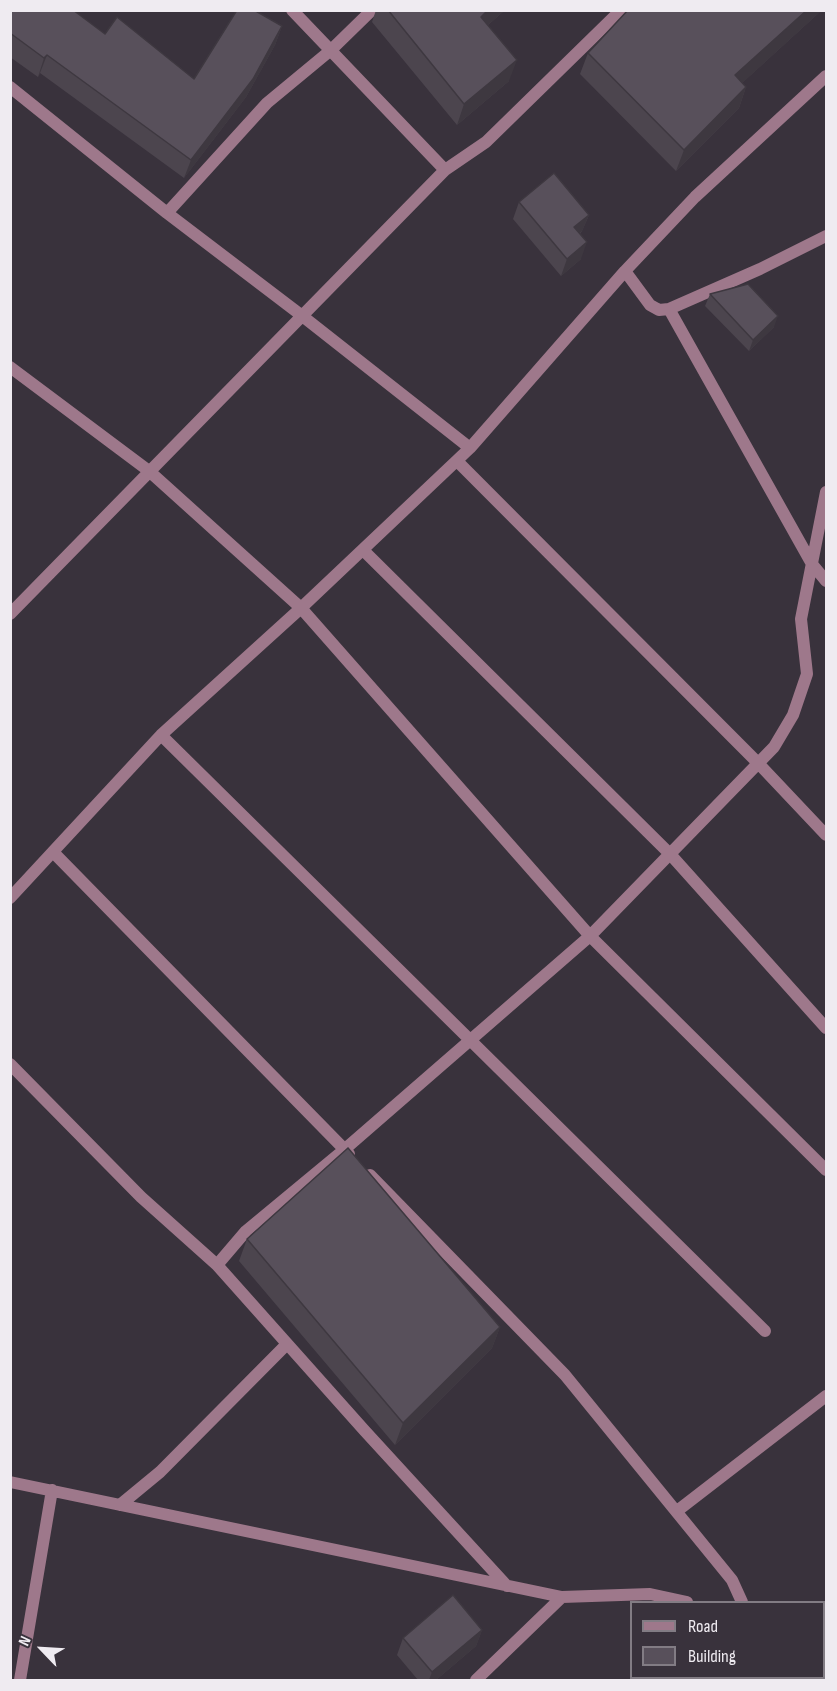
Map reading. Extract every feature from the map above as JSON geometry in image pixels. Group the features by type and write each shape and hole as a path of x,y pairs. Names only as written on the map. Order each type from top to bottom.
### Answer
{"street":[{"path":"292,10 445,170"},
{"path":"167,213 267,103 331,50 372,10"},
{"path":"10,614 445,170 486,142 621,10"},
{"path":"10,898 161,735 302,608 470,448 625,271 695,197 826,76"},
{"path":"13,93 470,448"},
{"path":"625,271 650,305 659,310 669,309 826,238"},
{"path":"669,309 812,564 826,581"},
{"path":"10,367 149,471 302,608 590,936 826,1170"},
{"path":"457,461 826,835"},
{"path":"217,1265 246,1231 345,1149 590,936 774,747 793,715 807,674 801,619 826,492"},
{"path":"363,550 670,854 826,1028"},
{"path":"161,735 765,1331"},
{"path":"53,852 565,1375 732,1580 742,1601"},
{"path":"10,1064 141,1197 217,1265 507,1586"},
{"path":"120,1505 160,1472 287,1344"},
{"path":"677,1511 824,1402"},
{"path":"10,1482 562,1597 651,1594 682,1601"},
{"path":"20,1680 52,1490"},
{"path":"476,1680 562,1597"}],"building":[{"path":"10,10 73,10 105,34 117,17 194,79 237,10 254,10 282,26 253,79 191,160 47,55 44,58 10,33"},
{"path":"388,10 488,10 481,17 517,60 464,104"},
{"path":"628,10 807,10 735,75 746,87 684,150 588,53"},
{"path":"554,173 589,215 574,227 587,242 567,259 519,202"},
{"path":"748,284 778,316 753,340 710,294"},
{"path":"348,1148 500,1327 403,1423 247,1239"},
{"path":"453,1595 482,1630 432,1672 403,1638"}]}
